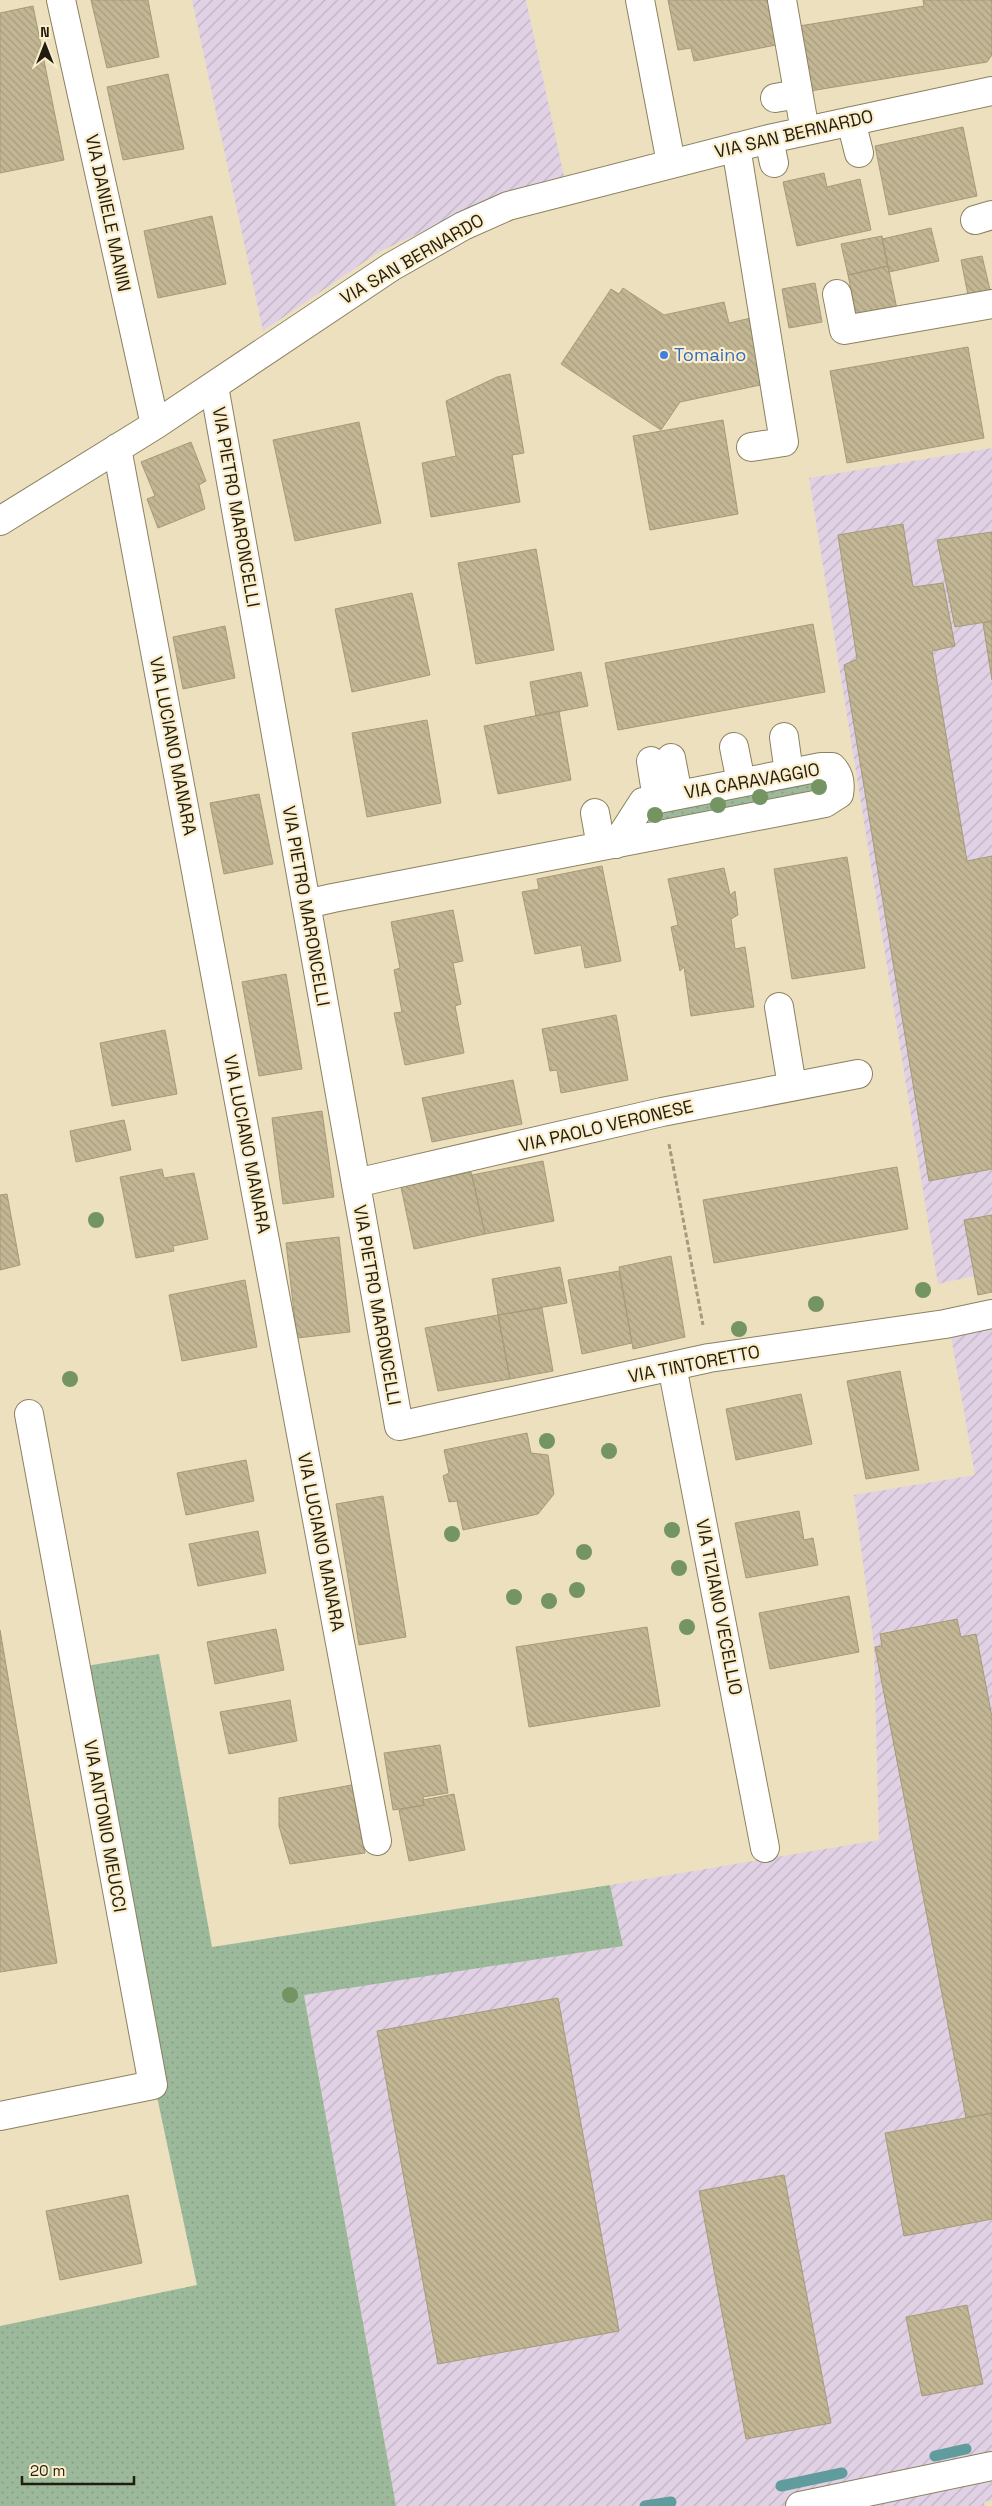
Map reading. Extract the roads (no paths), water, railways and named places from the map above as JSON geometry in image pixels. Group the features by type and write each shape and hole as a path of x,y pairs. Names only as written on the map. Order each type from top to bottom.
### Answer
{"street":[{"name":"VIA DANIELE MANIN","path":"61,0 155,425"},
{"path":"640,0 672,163"},
{"path":"782,0 786,96 805,131"},
{"name":"VIA SAN BERNARDO","path":"0,521 155,425 390,267 463,226 508,206 736,147 772,151 805,131 992,91"},
{"path":"858,119 865,152"},
{"path":"736,147 784,442 751,447"},
{"path":"837,294 844,330 992,304"},
{"name":"VIA PIETRO MARONCELLI","path":"214,386 399,1426"},
{"name":"VIA LUCIANO MANARA","path":"117,448 377,1841"},
{"path":"793,735 799,771"},
{"path":"726,748 732,784"},
{"path":"661,760 667,797"},
{"name":"VIA CARAVAGGIO","path":"306,904 825,804 839,794 841,783 837,772 832,767 799,771 643,802 608,845"},
{"path":"595,813 608,845"},
{"path":"779,1008 792,1086"},
{"name":"VIA PAOLO VERONESE","path":"356,1184 662,1112 858,1074"},
{"name":"VIA TINTORETTO","path":"399,1426 710,1358 945,1324 992,1314"},
{"name":"VIA TIZIANO VECELLIO","path":"672,1366 765,1848"},
{"name":"VIA ANTONIO MEUCCI","path":"0,2116 153,2085 29,1414"},
{"path":"800,2506 992,2466"}],"waterway":[{"path":"935,2456 966,2449"},
{"path":"781,2486 842,2473"},
{"path":"645,2506 671,2502"}],"place":[{"name":"Tomaino","path":"664,355"}]}
